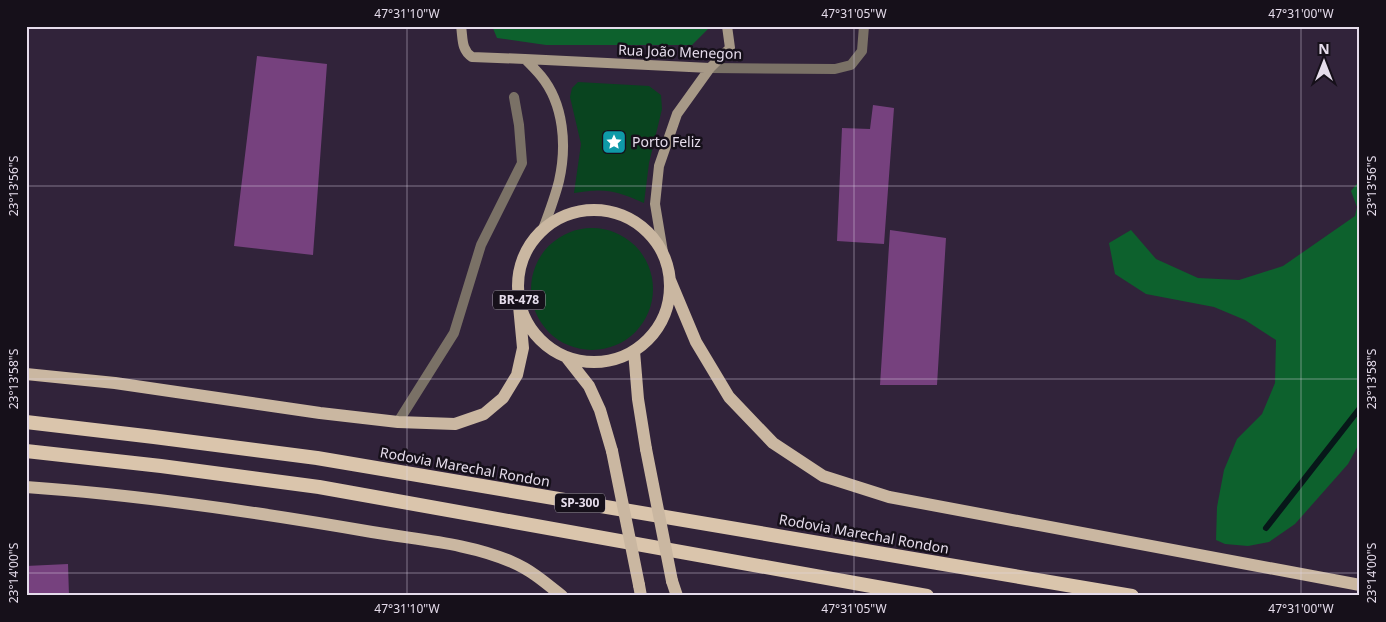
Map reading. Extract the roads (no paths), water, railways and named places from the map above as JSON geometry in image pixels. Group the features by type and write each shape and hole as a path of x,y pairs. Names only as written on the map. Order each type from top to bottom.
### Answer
{"highway":[{"name":"Rodovia Marechal Rondon","path":"26,422 154,436 317,458 1132,596"},
{"name":"SP-300","path":"26,451 161,466 319,487 926,596"}],"main road":[{"name":"Rua João Menegon","path":"461,26 466,53 472,57 710,68"},
{"path":"727,26 730,48 710,68 677,114 659,166 655,204 670,280 696,342 729,397 773,443 824,476 889,497 1360,585"},
{"name":"BR-478","path":"525,59 542,77 556,101 562,125 563,154 559,182 543,228 530,244 521,262 517,282 519,306 529,328 546,346 567,358 589,386 600,410 612,451 640,590"},
{"path":"543,228 564,216 588,210 612,212 634,222 652,237 663,252"},
{"path":"567,358 590,362 613,360 634,351 650,338 662,320 669,301 670,280"},
{"path":"26,374 115,382 320,413 398,422 455,424 484,414 503,398 517,375 523,348 519,306"},
{"path":"634,351 638,399 646,449 672,581 677,596"},
{"path":"26,487 132,497 294,518 480,550 513,562 528,570 562,596"}],"street":[{"name":"Rua João Menegon","path":"710,68 835,69 852,64 862,51 864,26"},
{"path":"398,422 454,333 481,245 522,163 519,125 514,97"}],"waterway":[{"path":"1266,528 1360,408"}],"place":[{"name":"Porto Feliz","path":"614,142"}]}
